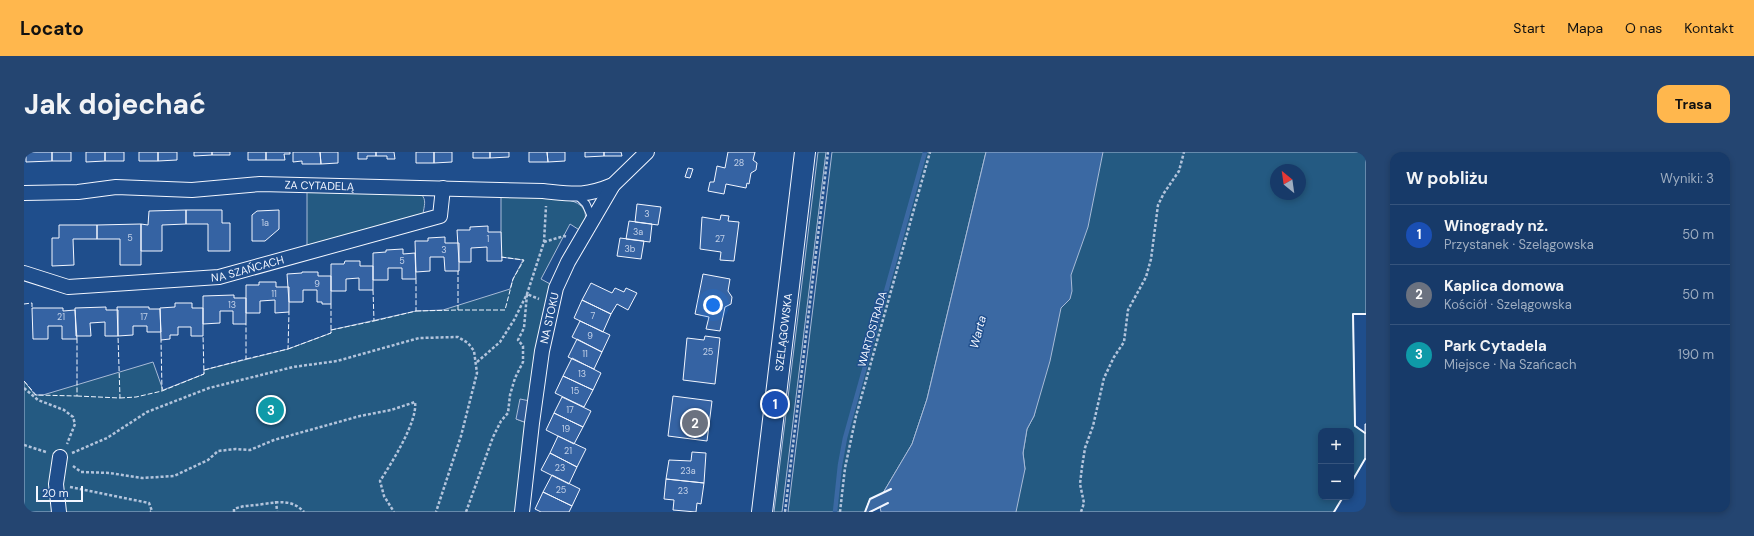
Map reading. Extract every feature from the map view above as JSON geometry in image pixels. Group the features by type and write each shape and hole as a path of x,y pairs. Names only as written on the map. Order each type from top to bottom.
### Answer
{"street":[{"name":"NA STOKU","path":"522,512 542,351 556,288 568,262 613,184 647,152"},
{"name":"SZELĄGOWSKA","path":"762,512 805,152"},
{"name":"ZA CYTADELĄ","path":"24,194 78,192 116,187 192,190 260,184 546,191 576,194 598,191 613,184"},
{"name":"NA SZAŃCACH","path":"24,273 68,287 219,277 440,216 443,188"},
{"path":"59,512 56,484 62,454"}],"lane":[{"path":"576,194 586,204 593,221"}],"path":[{"path":"785,512 828,152"},
{"name":"WARTOSTRADA","path":"840,512 844,468 856,416 930,152"},
{"path":"1081,512 1084,503 1080,484 1085,448 1094,426 1104,378 1114,357 1124,342 1128,310 1146,277 1151,259 1158,205 1164,193 1179,171 1184,152"},
{"path":"477,363 500,342 514,320 527,294 544,242 546,191"},
{"path":"544,242 564,236 580,242"},
{"path":"466,512 493,437 508,413 514,378 523,362 523,346 518,340 524,328 527,294"},
{"path":"107,438 147,412 209,388 293,366 337,361 419,338 458,337 468,343 474,351 477,363 477,373 461,436 436,512"},
{"path":"24,388 38,400 64,410 73,417 75,424 62,454 81,472 110,473 142,478 174,476 208,460 218,451 236,449 250,450 274,440 360,416 391,410 415,402 416,410 410,424 390,465 380,481 384,496 394,512"},
{"path":"56,484 149,503 152,511 150,512"},
{"path":"276,501 277,511"},
{"path":"234,512 234,510 242,506 276,501 297,505 304,512"}],"shaded area":[{"path":"818,152 826,152 782,512 774,512"},
{"path":"832,152 986,152 927,399 912,444 883,493 870,499 865,512 788,512"},
{"path":"1095,152 1366,152 1366,314 1353,314 1355,425 1365,433 1365,459 1354,478 1354,428 1318,428 1318,500 1341,500 1334,512 1003,512 1025,469 1023,453 1027,429 1034,416"},
{"path":"307,192 421,194 425,201 423,214 307,246"},
{"path":"501,196 565,199 580,205 585,211 585,221 581,231 570,224 541,279 552,285 530,401 516,419 527,423 517,512 24,512 24,381 35,395 43,395 153,362 163,390 204,374 204,370 288,349 331,333 331,330 416,311 443,310 510,289 513,279 523,260 501,257"},
{"path":"520,399 530,401 527,423 516,419"}],"water":[{"name":"Warta","path":"986,152 1103,152 1088,227 1071,275 1072,291 1070,299 1061,308 1050,361 1034,416 1027,429 1023,453 1025,469 1016,512 881,512 880,507 870,512 865,512 870,499 883,493 912,444 927,399"}],"building":[{"path":"26,152 52,152 52,161 26,162"},
{"path":"52,152 71,152 71,161 52,161"},
{"path":"86,152 105,152 105,161 86,162"},
{"path":"105,152 124,152 124,161 105,161"},
{"path":"139,152 158,152 158,161 139,161"},
{"path":"158,152 177,152 177,160 158,161"},
{"path":"194,152 212,152 212,155 194,156"},
{"path":"212,152 230,152 230,155 212,155"},
{"path":"248,152 266,152 266,160 248,160"},
{"path":"266,152 290,152 290,154 284,154 285,160 266,160"},
{"path":"293,152 320,152 321,164 302,164 302,161 293,162"},
{"path":"320,152 338,152 338,163 321,164"},
{"path":"358,152 376,152 376,156 367,156 367,159 358,159"},
{"path":"376,152 394,152 395,159 387,159 387,156 376,156"},
{"path":"416,152 434,152 434,163 416,163"},
{"path":"434,152 452,152 452,162 434,163"},
{"path":"473,152 490,152 490,158 473,158"},
{"path":"490,152 509,152 509,157 490,158"},
{"path":"529,152 547,152 548,162 529,162"},
{"path":"547,152 565,152 565,161 548,162"},
{"path":"585,152 604,152 604,156 585,157"},
{"path":"604,152 621,152 622,156 604,156"},
{"path":"728,152 755,152 753,160 757,163 756,170 751,173 749,184 747,183 746,188 726,184 724,194 708,191 710,182 714,182 717,166 725,168"},
{"path":"688,168 693,169 690,178 685,177"},
{"path":"637,204 661,207 658,225 635,222"},
{"path":"186,210 186,224 162,225 162,251 141,251 141,224 148,225 149,211"},
{"path":"186,210 222,210 222,223 230,223 230,251 208,251 208,224 186,224"},
{"path":"279,210 279,229 265,241 252,241 252,215 257,211"},
{"path":"721,215 729,216 728,221 739,222 734,261 720,260 721,252 700,249 702,217 720,220"},
{"path":"629,221 652,224 650,242 626,239"},
{"path":"141,224 141,265 120,265 120,239 97,239 97,225"},
{"path":"59,225 97,225 97,239 73,239 74,265 52,266 52,238 59,238"},
{"path":"488,226 488,232 501,232 502,261 487,261 487,247 471,248 471,262 459,262 457,230 470,230 470,227"},
{"path":"445,237 445,243 459,243 459,271 445,271 444,257 430,257 430,271 416,272 415,241 428,241 428,238"},
{"path":"620,238 644,241 641,259 617,256"},
{"path":"403,249 403,254 415,253 416,279 402,279 402,268 388,268 388,280 373,280 373,253 386,252 386,250"},
{"path":"345,261 360,261 360,266 373,266 373,290 359,290 359,278 346,279 346,291 331,291 331,264 344,264"},
{"path":"318,272 318,276 331,276 331,304 322,304 322,302 317,302 317,290 303,290 303,302 289,302 287,274"},
{"path":"703,274 730,279 728,291 732,297 731,304 725,307 720,331 706,329 709,317 695,314"},
{"path":"259,282 276,282 276,287 289,287 289,312 275,313 275,300 260,301 260,313 246,313 246,285 259,285"},
{"path":"591,283 612,293 615,288 624,292 626,288 637,293 628,310 617,304 611,314 582,300"},
{"path":"234,295 234,298 246,298 246,324 233,324 233,311 220,311 220,323 203,324 203,296"},
{"path":"582,300 611,314 603,332 574,318"},
{"path":"175,303 192,303 192,308 203,308 203,336 191,336 191,327 178,327 178,335 170,335 170,339 161,340 160,308 175,307"},
{"path":"106,307 106,310 118,310 118,336 105,336 105,322 90,323 91,336 76,336 75,308"},
{"path":"117,307 149,307 149,309 160,309 161,332 147,332 147,326 133,326 133,335 118,336"},
{"path":"32,308 63,308 63,311 75,310 77,339 62,339 62,326 48,326 48,339 33,339"},
{"path":"580,321 610,335 602,352 572,337"},
{"path":"705,336 720,338 715,384 683,380 687,338 704,340"},
{"path":"577,339 602,352 594,369 568,357"},
{"path":"572,358 601,373 593,390 563,376"},
{"path":"563,376 593,390 584,407 555,393"},
{"path":"673,396 712,401 707,441 668,436"},
{"path":"562,397 591,411 583,427 554,413"},
{"path":"554,413 583,427 574,444 546,430"},
{"path":"1366,424 1366,459 1365,459"},
{"path":"558,436 586,449 577,467 550,453"},
{"path":"692,452 706,453 704,483 666,479 669,460 691,461"},
{"path":"550,453 577,467 569,484 541,470"},
{"path":"552,475 580,489 572,506 543,492"},
{"path":"666,479 704,483 701,504 697,503 696,512 673,510 674,500 664,499"},
{"path":"543,492 572,506 569,512 541,512 535,509"}],"waterway":[{"path":"835,512 840,465 845,438 925,152"}],"fence":[{"path":"458,310 505,310 513,279 524,260 501,257"},
{"path":"416,311 458,310 458,271"},
{"path":"374,321 416,311 416,279"},
{"path":"331,330 374,321 373,290"},
{"path":"24,304 32,303 32,308"},
{"path":"288,349 331,333 331,304"},
{"path":"246,359 288,349 289,312"},
{"path":"204,370 246,359 246,324"},
{"path":"77,396 120,398 118,336"},
{"path":"162,391 204,374 203,336"},
{"path":"24,381 36,395 77,396 77,339"},
{"path":"120,398 136,397 162,391 161,340"}],"wall":[{"path":"1365,433 1355,426 1353,314 1366,314"},
{"path":"1354,478 1365,459"},
{"path":"865,512 870,499 891,489"},
{"path":"1334,512 1341,500"},
{"path":"870,512 888,503"}],"place":[{"name":"Winogrady nż.","path":"775,404"},
{"name":"Park Cytadela","path":"271,410"},
{"name":"Kaplica domowa","path":"695,423"}]}
